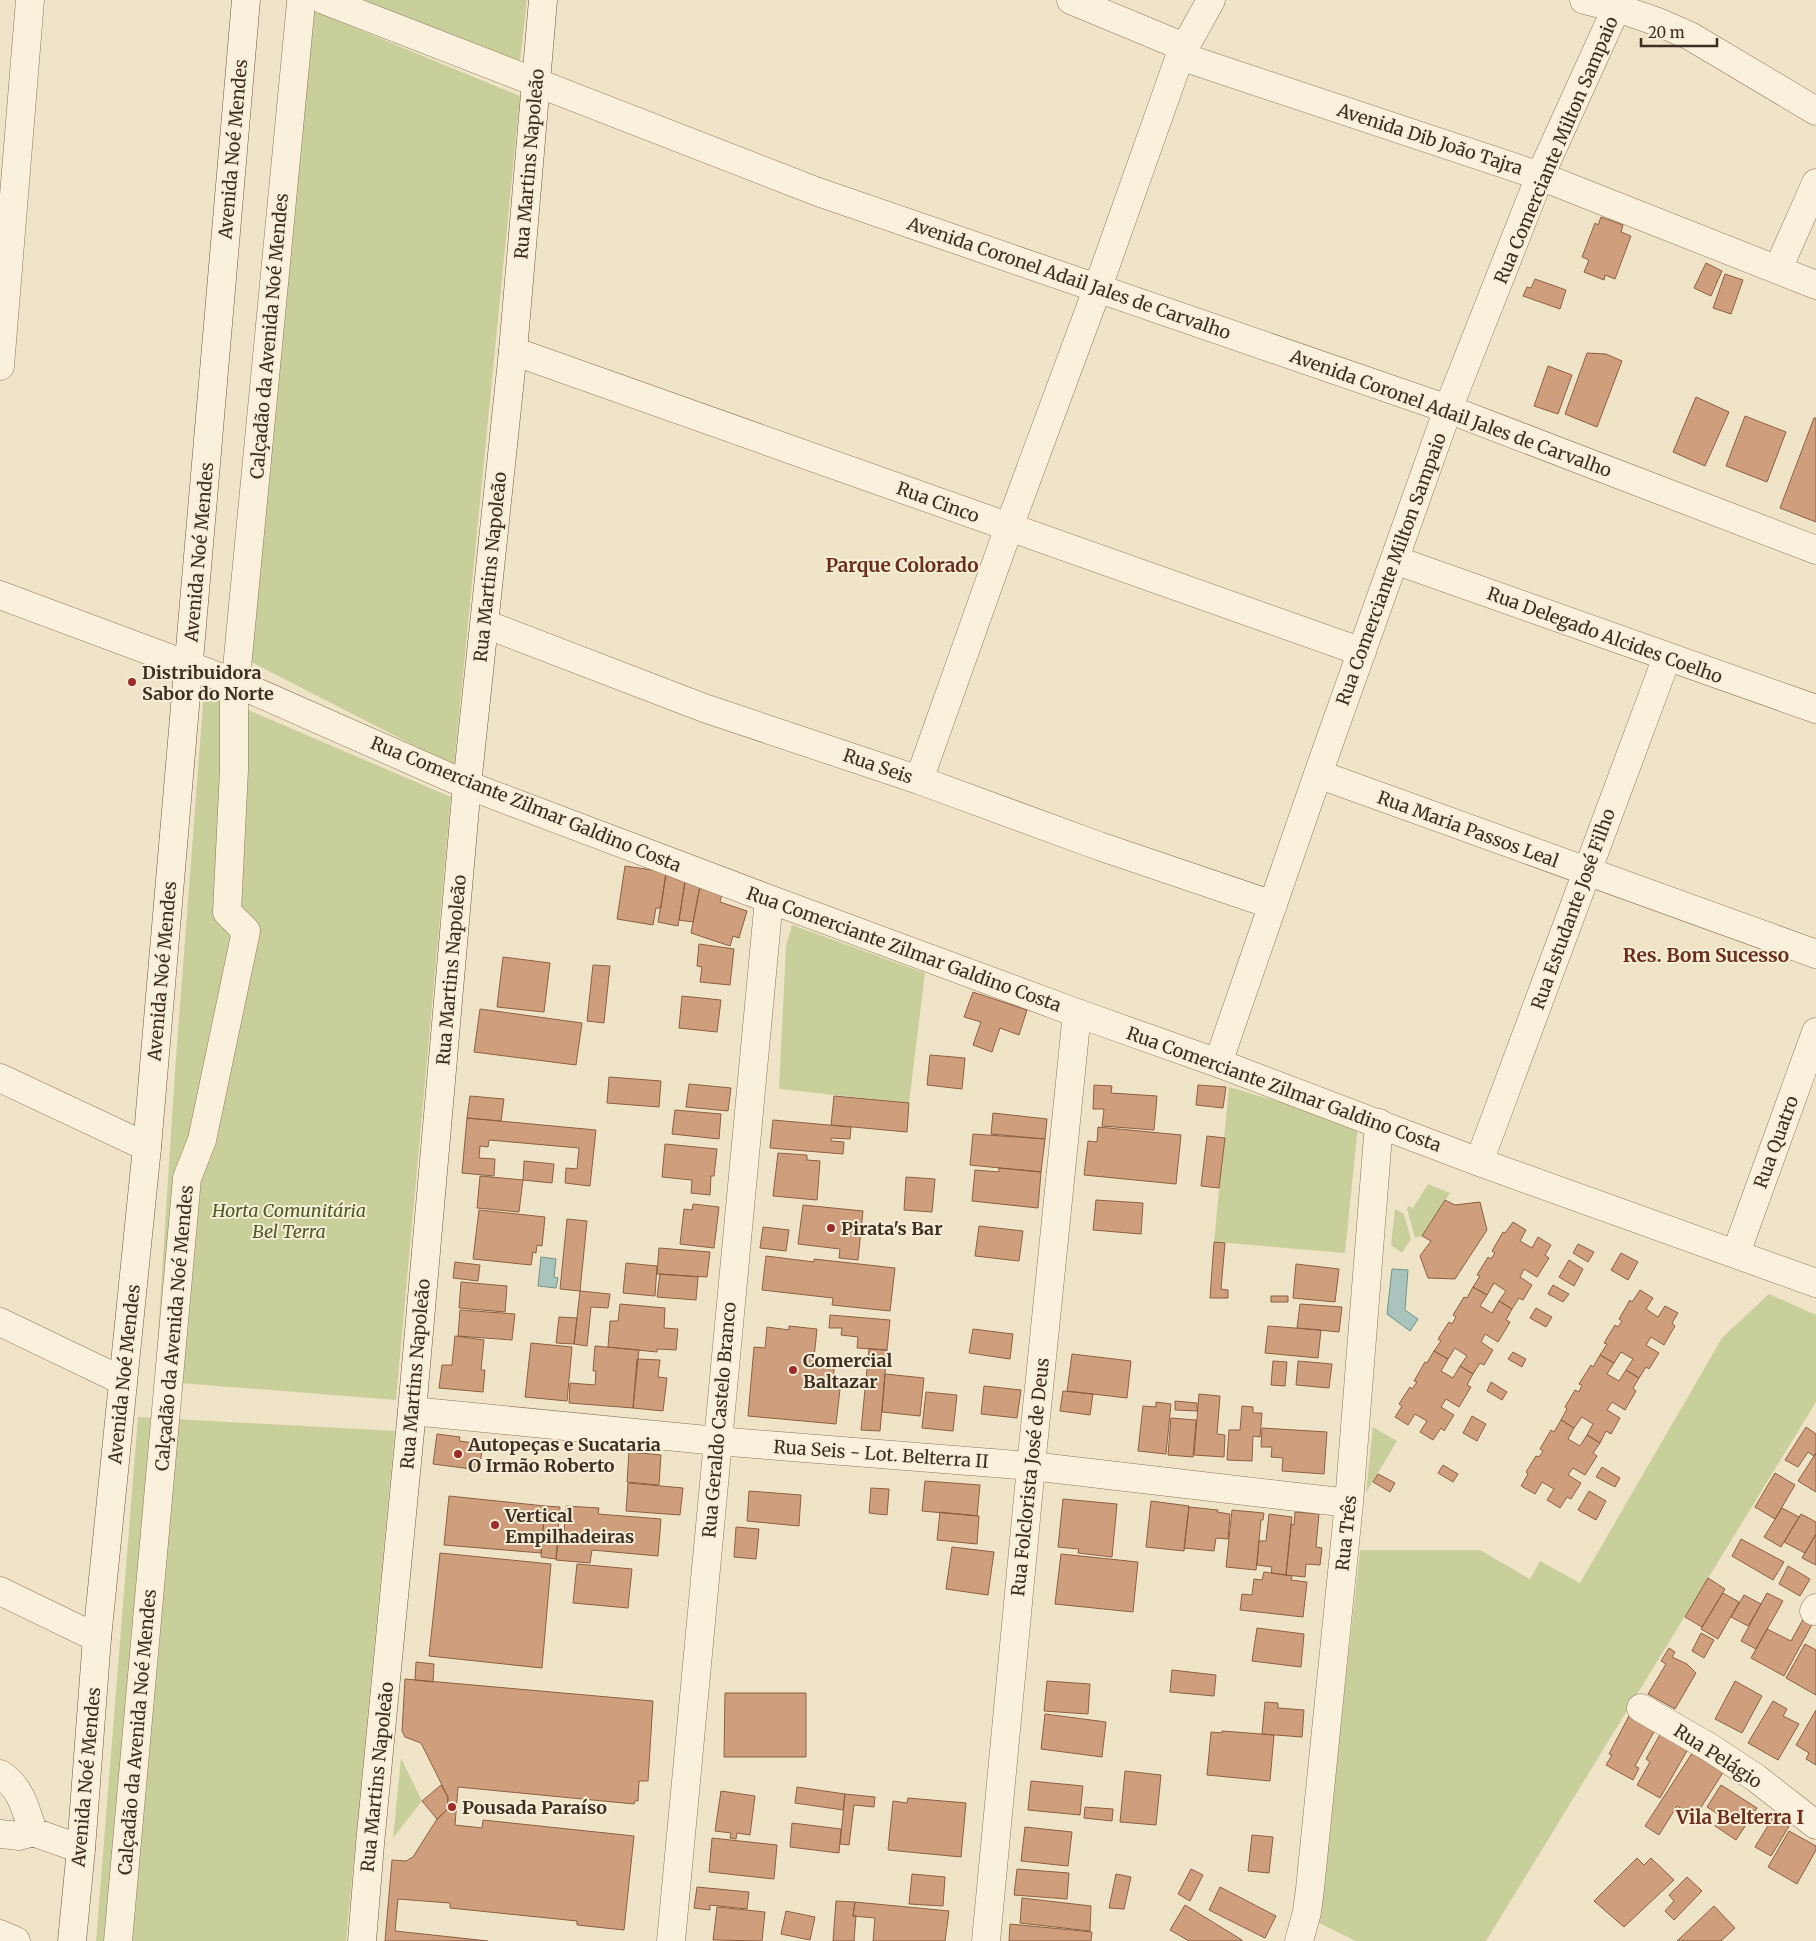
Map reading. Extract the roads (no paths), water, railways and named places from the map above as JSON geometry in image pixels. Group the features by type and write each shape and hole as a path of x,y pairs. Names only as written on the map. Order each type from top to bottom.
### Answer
{"street":[{"path":"0,366 30,0"},
{"name":"Avenida Noé Mendes","path":"72,1941 97,1638 147,1147 246,0"},
{"name":"Rua Martins Napoleão","path":"362,1941 412,1411 467,785 513,351 543,0"},
{"name":"Avenida Dib João Tajra","path":"1071,0 1182,51 1540,176 1816,285"},
{"path":"919,780 1182,51 1211,0"},
{"path":"1584,0 1618,4 1690,36 1816,112"},
{"name":"Avenida Coronel Adail Jales de Carvalho","path":"312,2 535,81 818,192 1448,409 1816,550"},
{"name":"Calçadão da Avenida Noé Mendes","path":"237,668 312,2"},
{"name":"Rua Comerciante Milton Sampaio","path":"1218,1063 1318,774 1448,409 1540,176 1618,4"},
{"path":"1778,269 1816,183"},
{"name":"Rua Cinco","path":"513,351 1362,652"},
{"name":"Rua Delegado Alcides Coelho","path":"1395,560 1816,709"},
{"name":"Rua Comerciante Zilmar Galdino Costa","path":"0,595 236,683 467,785 769,899 1218,1063 1479,1162 1816,1283"},
{"name":"Rua Seis","path":"485,624 704,708 919,780 1099,846 1273,905"},
{"name":"Rua Estudante José Filho","path":"1479,1162 1667,657"},
{"name":"Calçadão da Avenida Noé Mendes","path":"118,1941 187,1178 202,1140 246,931 227,912 234,770 234,699"},
{"name":"Rua Maria Passos Leal","path":"1318,774 1816,954"},
{"name":"Rua Geraldo Castelo Branco","path":"670,1941 769,899"},
{"name":"Rua Folclorista José de Deus","path":"986,1941 1031,1466 1077,1013"},
{"name":"Rua Quatro","path":"1736,1253 1816,1032"},
{"path":"0,1078 147,1147"},
{"name":"Rua Três","path":"1299,1941 1307,1912 1310,1889 1349,1503 1379,1123"},
{"path":"0,1322 123,1381"},
{"name":"Rua Seis - Lot. Belterra II","path":"412,1411 717,1441 1031,1466 1349,1503"},
{"path":"0,1591 97,1638"},
{"name":"Rua Pelágio","path":"1641,1708 1709,1747 1756,1778 1816,1825"},
{"path":"0,1774 9,1780 19,1793 33,1832"},
{"path":"0,1834 19,1836 33,1832 81,1849"},
{"path":"0,1934 16,1941"}],"water":[{"path":"541,1257 556,1259 554,1277 558,1278 556,1288 538,1286"},
{"path":"1392,1269 1408,1270 1405,1310 1418,1319 1410,1331 1387,1314"}],"place":[{"name":"Distribuidora Sabor do Norte","path":"132,682"},
{"name":"Pirata's Bar","path":"831,1228"},
{"name":"Comercial Baltazar","path":"793,1370"},
{"name":"Autopeças e Sucataria O Irmão Roberto","path":"458,1454"},
{"name":"Vertical Empilhadeiras","path":"495,1525"},
{"name":"Pousada Paraíso","path":"452,1807"}],"district":[{"name":"Parque Colorado","path":"902,565"},
{"name":"Res. Bom Sucesso","path":"1706,955"},
{"name":"Vila Belterra I","path":"1740,1817"}],"park label":[{"name":"Horta Comunitária Bel Terra","path":"289,1220"}]}
